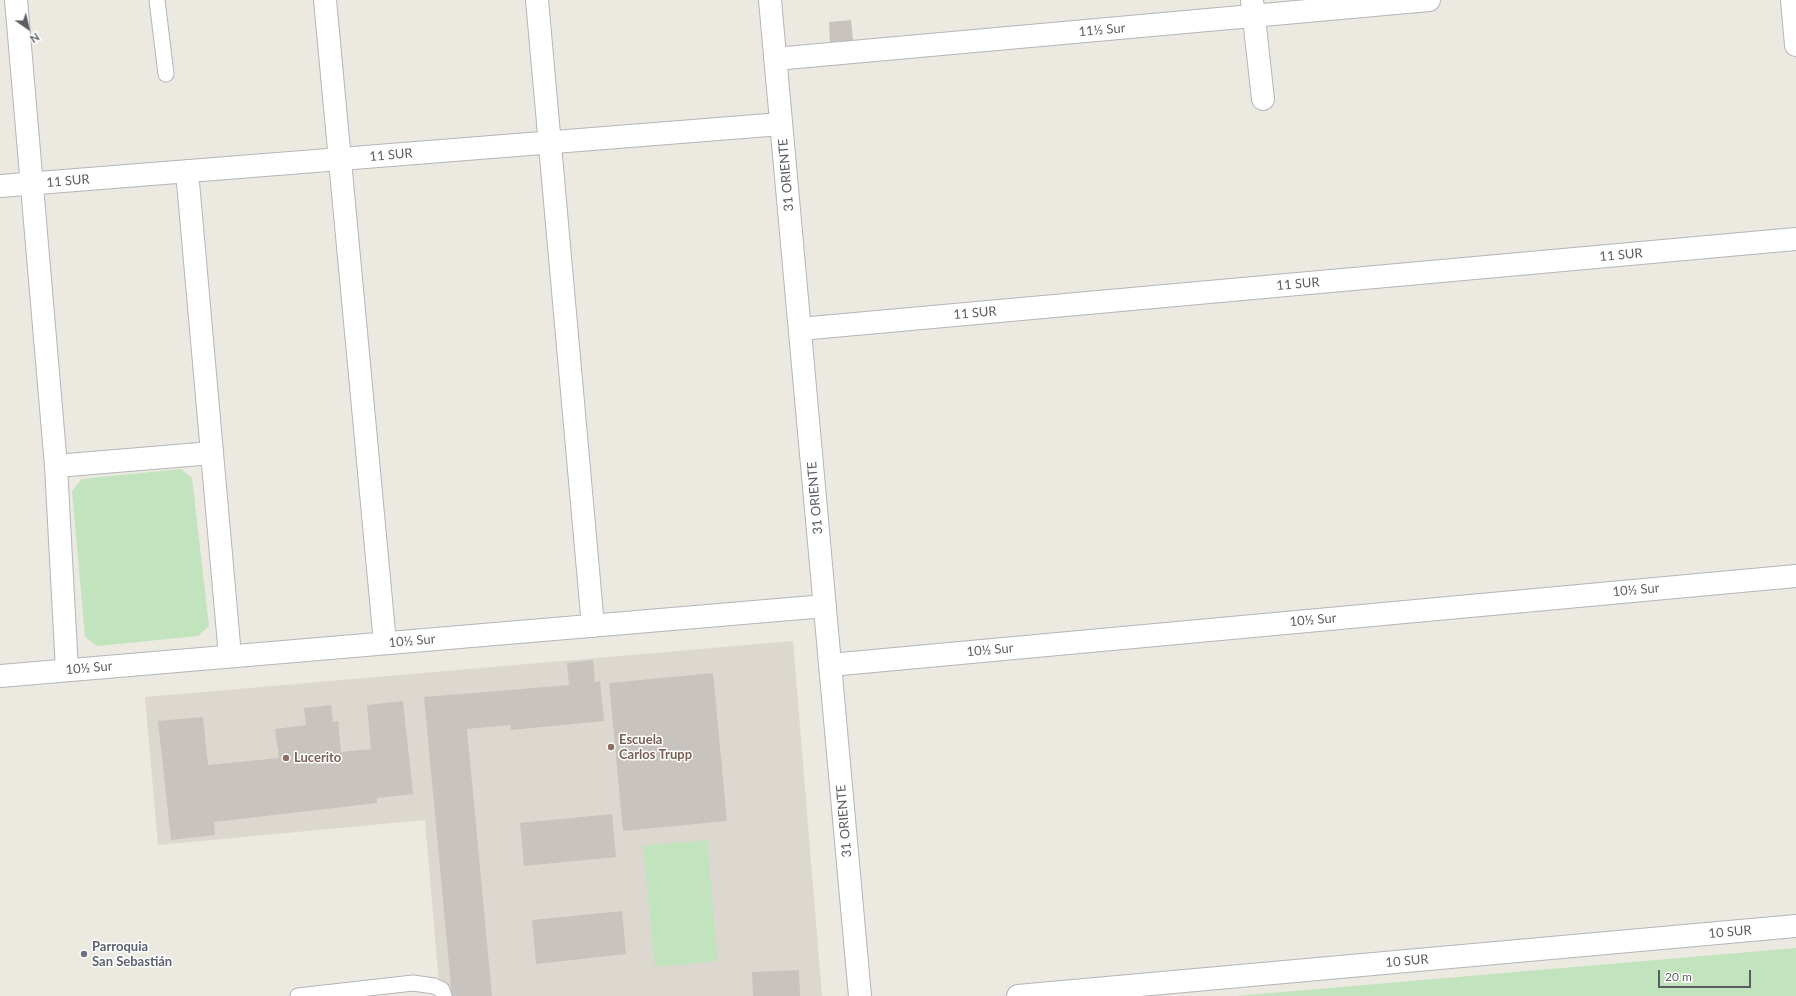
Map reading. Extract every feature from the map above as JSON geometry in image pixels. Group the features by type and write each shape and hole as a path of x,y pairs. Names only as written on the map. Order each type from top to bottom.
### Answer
{"street":[{"path":"16,0 56,466 67,670"},
{"path":"325,0 385,643"},
{"path":"537,0 593,626"},
{"name":"31 ORIENTE","path":"770,0 860,996"},
{"name":"11½ Sur","path":"775,59 1253,8 1429,0"},
{"path":"1792,0 1796,45"},
{"path":"1253,8 1263,99"},
{"name":"11 SUR","path":"0,186 781,124"},
{"path":"187,171 230,656"},
{"name":"11 SUR","path":"800,329 1796,239"},
{"path":"56,466 212,453"},
{"name":"10½ Sur","path":"830,665 1796,576"},
{"name":"10½ Sur","path":"0,676 825,606"},
{"name":"10 SUR","path":"1018,996 1796,926"}],"lane":[{"path":"157,0 166,74"},
{"path":"298,996 413,983 434,986 442,990 444,996"}],"shaded area":[{"name":"Escuela Carlos Trupp","path":"793,641 822,996 440,996 425,820 158,845 145,697"}],"green space":[{"path":"181,469 192,478 209,626 198,636 97,646 85,637 72,491 82,479"},
{"path":"707,840 718,961 655,967 643,846"},
{"path":"1796,948 1796,996 1236,996"}],"building":[{"path":"851,20 853,41 830,42 829,22"},
{"path":"593,660 595,682 600,681 604,721 511,730 511,725 467,729 492,996 452,996 424,697 569,685 567,663"},
{"path":"713,673 727,821 623,831 609,683"},
{"path":"403,701 413,794 377,798 377,803 214,822 215,835 171,840 158,721 203,717 208,765 279,758 275,729 306,725 304,708 331,705 333,722 338,721 341,752 371,749 367,705"},
{"path":"612,814 616,857 524,866 520,823"},
{"path":"622,911 626,954 536,964 532,920"},
{"path":"799,970 800,996 753,996 752,972"}],"place":[{"name":"Escuela Carlos Trupp","path":"611,747"},
{"name":"Lucerito","path":"286,758"},
{"name":"Parroquia San Sebastián","path":"84,954"}]}
